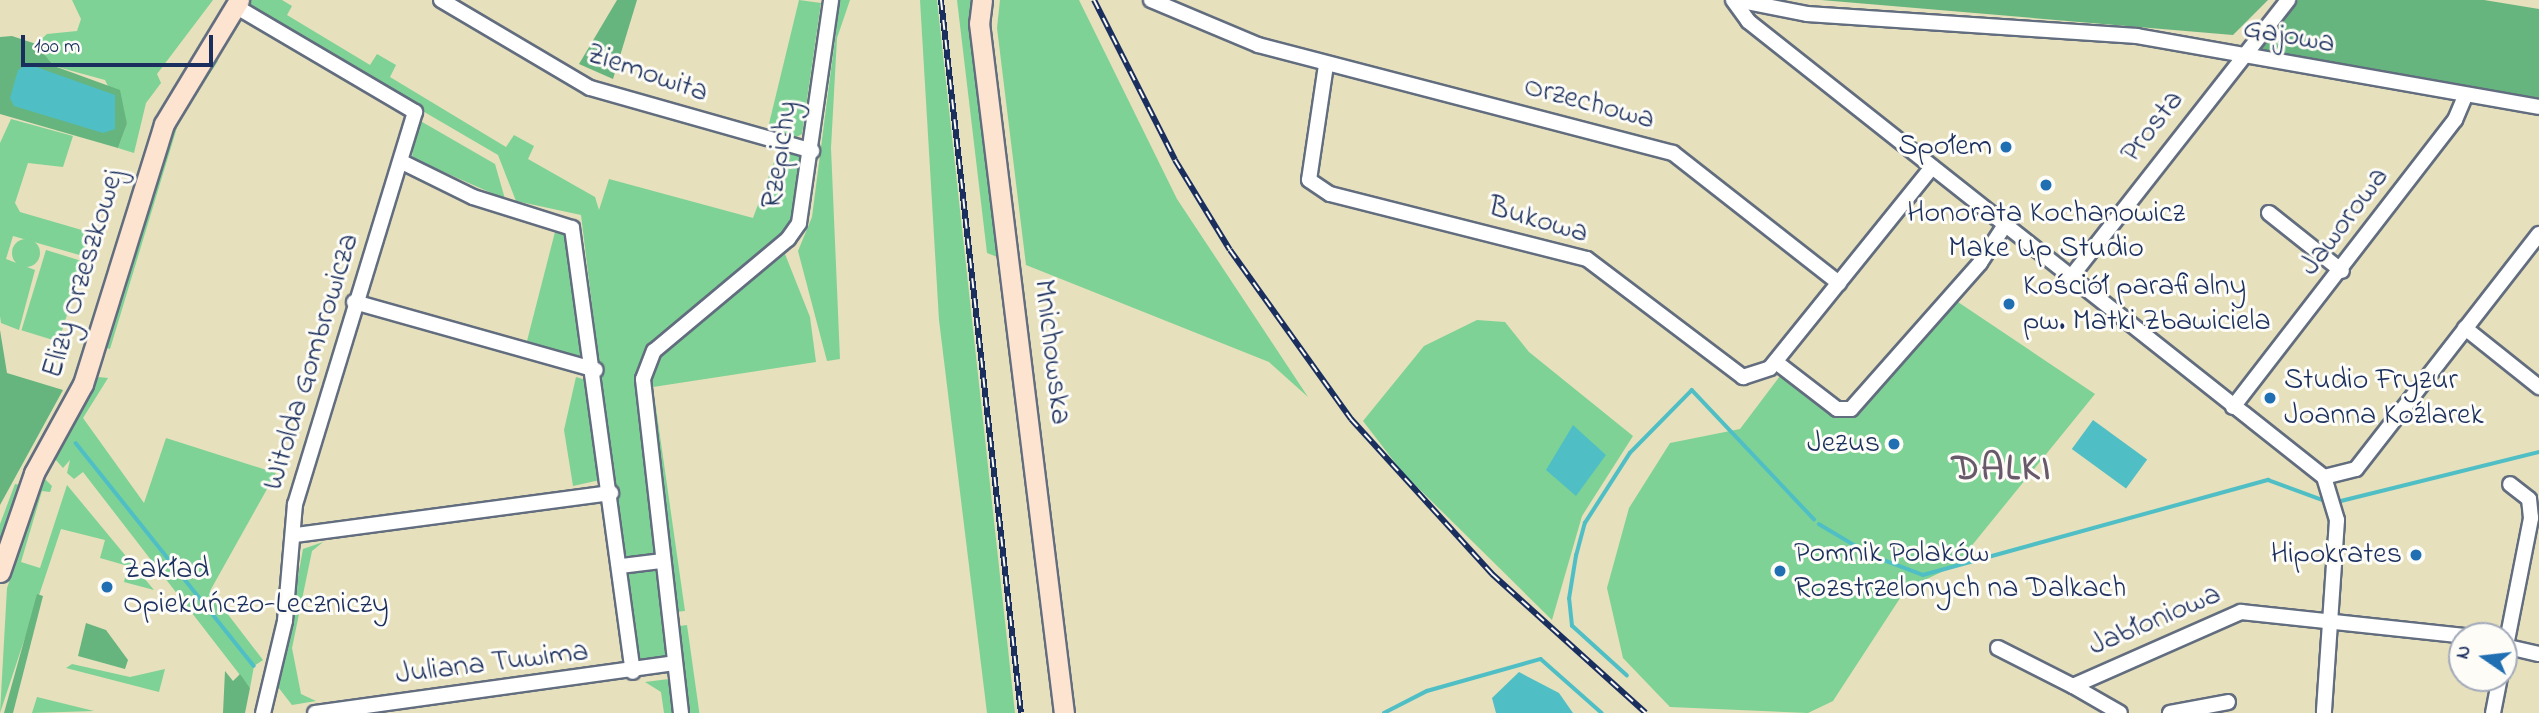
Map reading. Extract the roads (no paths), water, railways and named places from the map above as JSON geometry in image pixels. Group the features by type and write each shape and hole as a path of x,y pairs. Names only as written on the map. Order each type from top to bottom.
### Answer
{"street":[{"name":"Ziemowita","path":"441,0 590,88 812,151"},
{"name":"Rzepichy","path":"662,561 643,379 654,351 788,239 805,206 831,0"},
{"name":"Mnichowska","path":"982,0 979,23 1064,713"},
{"name":"Orzechowa","path":"1151,0 1258,45 1326,65 1673,153 1839,283"},
{"name":"Gajowa","path":"1735,0 1807,13 2137,36 2539,107"},
{"path":"1735,0 1748,21 2327,483 2336,511 2333,618 2324,713"},
{"name":"Witolda Gombrowicza","path":"237,3 415,112 402,162 354,302 295,504 296,535 285,621 263,713"},
{"name":"Elizy Orzeszkowej","path":"0,572 34,473 83,384 164,124 237,3"},
{"name":"Prosta","path":"2071,277 2284,3"},
{"name":"Bukowa","path":"1326,65 1309,180 1330,194 1587,259 1743,377 1755,377 1776,362 1839,283"},
{"name":"Jaworowa","path":"2233,407 2342,271 2455,120 2465,96"},
{"path":"402,162 473,197 572,228 596,370 633,671"},
{"path":"1839,283 1931,167"},
{"path":"2269,213 2342,271"},
{"path":"1776,362 1837,409 1851,409 1980,263 2005,225"},
{"path":"2327,483 2356,469 2539,234"},
{"path":"354,302 596,370"},
{"path":"2465,328 2539,387"},
{"path":"2510,484 2529,499 2531,519 2510,622"},
{"path":"296,535 611,493"},
{"path":"621,566 662,561 681,713"},
{"name":"Jabłoniowa","path":"1998,648 2073,686 2224,616 2258,611 2448,633"},
{"path":"2518,651 2539,654"},
{"name":"Juliana Tuwima","path":"315,713 633,671 675,663"},
{"path":"2073,686 2120,713"},
{"path":"2493,713 2497,692"},
{"path":"2170,713 2228,702"}],"water":[{"path":"28,64 115,95 115,129 103,133 14,106 10,98 18,70"},
{"path":"2093,420 2147,459 2126,489 2072,449"},
{"path":"1573,425 1606,455 1576,496 1546,470"},
{"path":"1519,672 1559,693 1573,713 1496,713 1492,698"}],"waterway":[{"path":"1627,676 1572,626 1569,599 1576,556 1585,523 1630,453 1692,390 1814,519"},
{"path":"76,443 254,666"},
{"path":"2341,501 2539,452"},
{"path":"1819,524 1873,556 1923,575 2268,480 2325,501"},
{"path":"1384,713 1427,691 1541,659 1602,713"}],"railway":[{"path":"941,0 1021,713"},
{"path":"1094,0 1175,160 1230,250 1351,419 1492,574 1646,713"}],"place":[{"name":"Społem","path":"2006,147"},
{"name":"Honorata Kochanowicz Make Up Studio","path":"2046,185"},
{"name":"Kościół parafialny pw. Matki Zbawiciela","path":"2009,304"},
{"name":"Studio Fryzur Joanna Koźlarek","path":"2270,398"},
{"name":"Jezus","path":"1894,444"},
{"name":"Hipokrates","path":"2416,555"},
{"name":"Pomnik Polaków Rozstrzelonych na Dalkach","path":"1780,571"},
{"name":"Zakład Opiekuńczo-Leczniczy","path":"107,587"}],"district":[{"name":"DALKI","path":"2002,470"}]}
